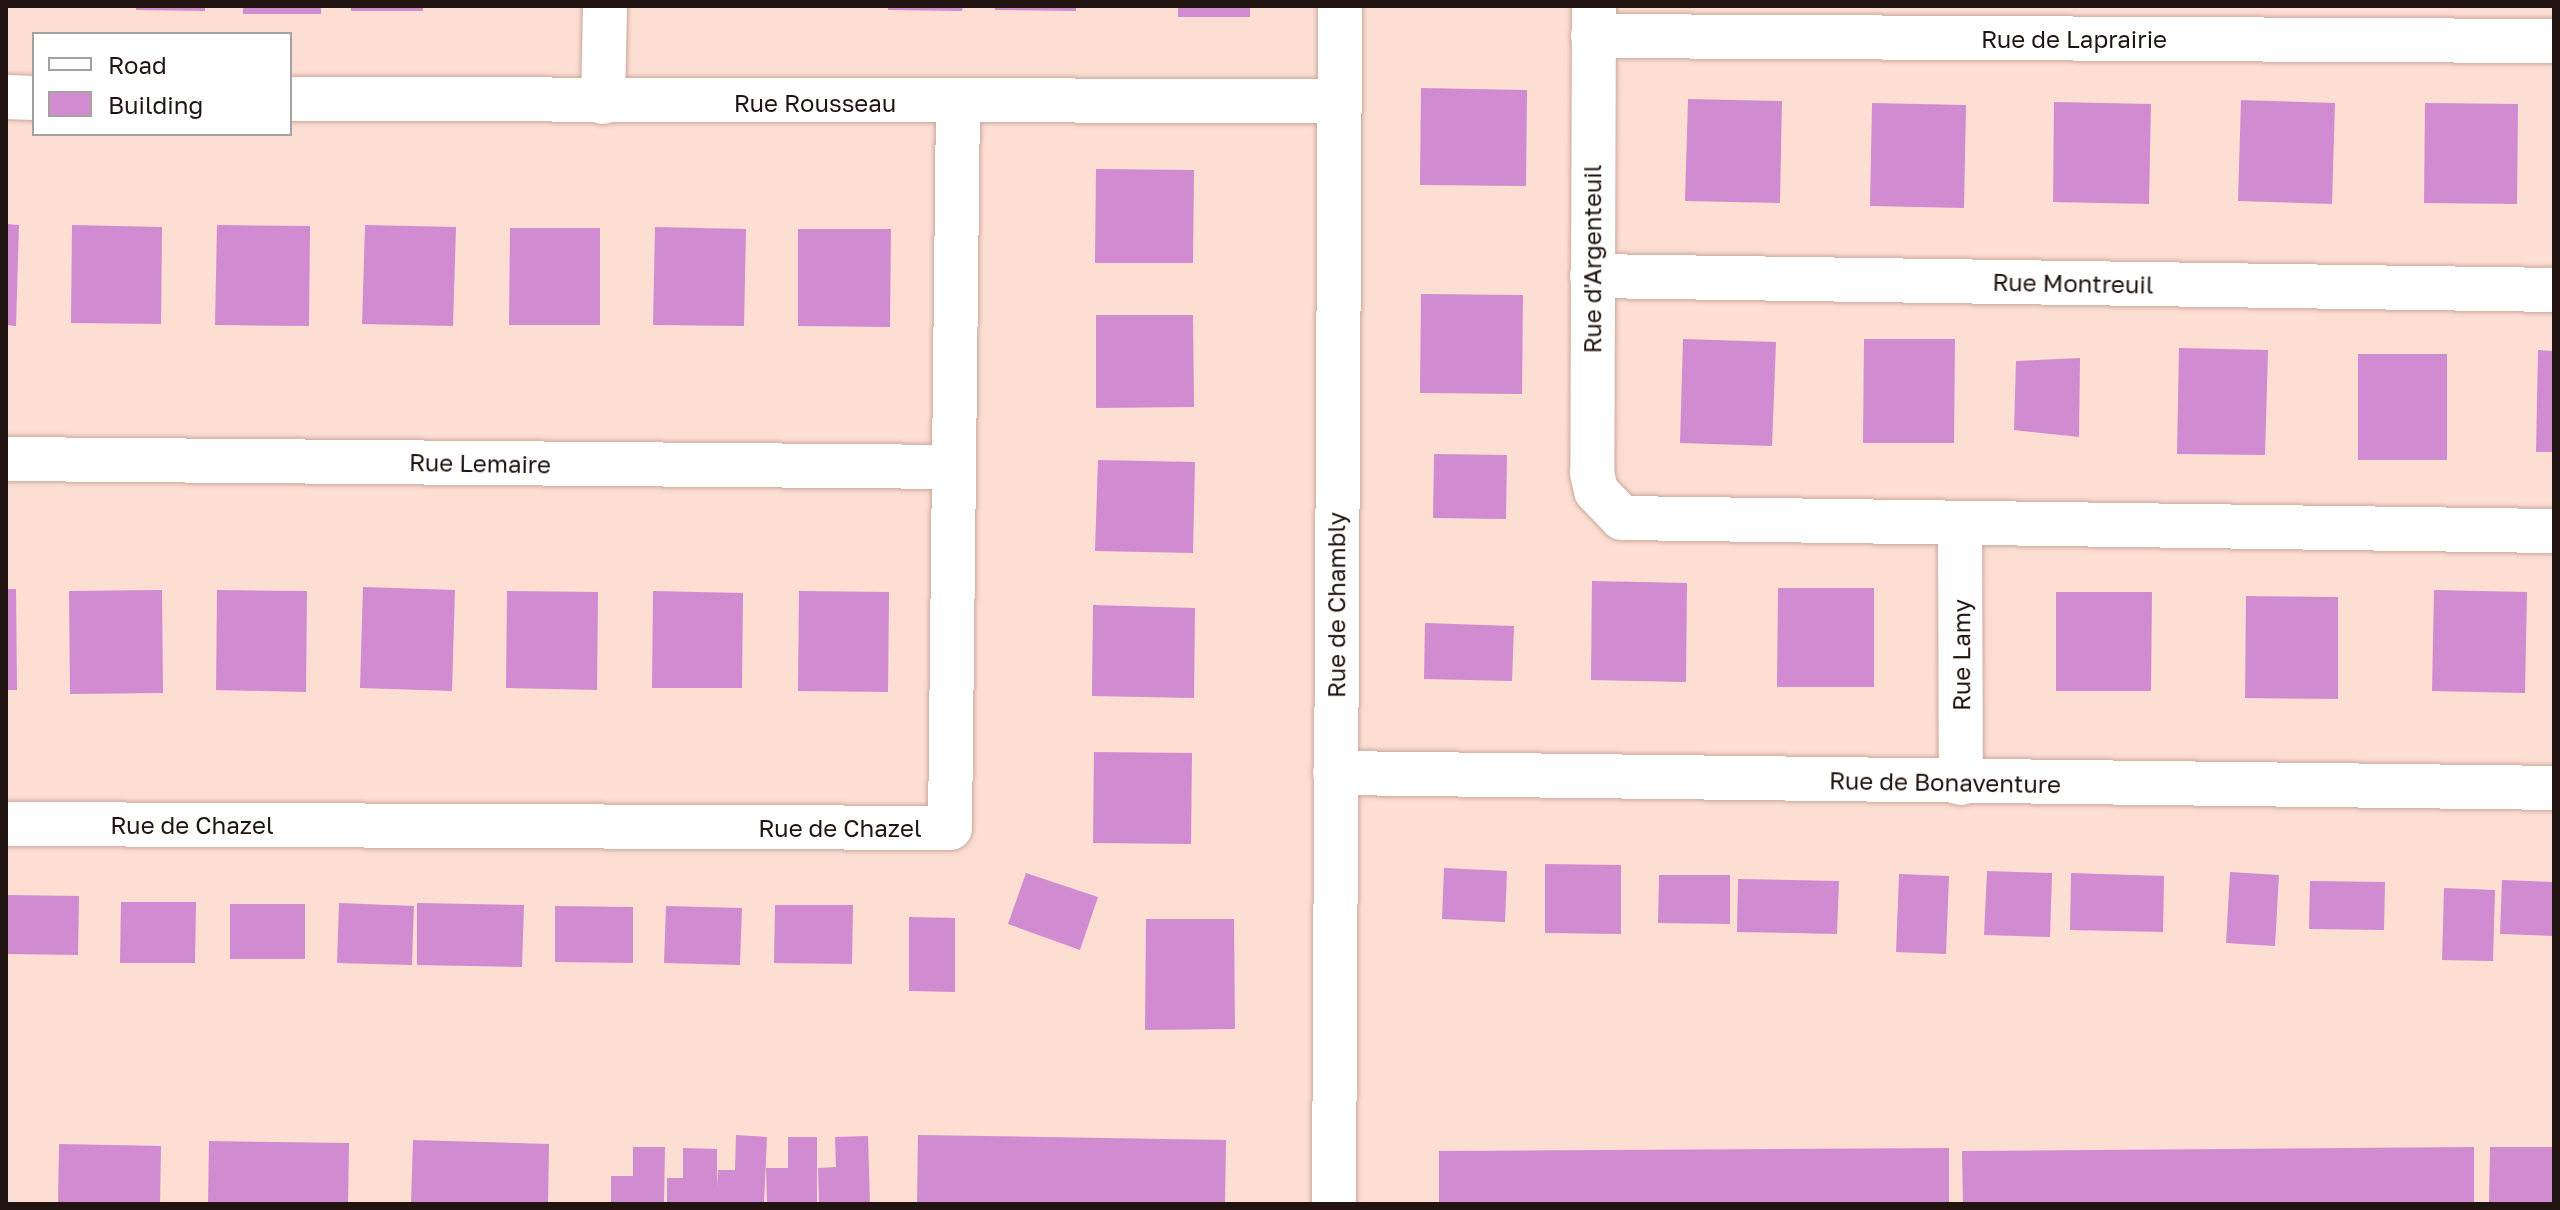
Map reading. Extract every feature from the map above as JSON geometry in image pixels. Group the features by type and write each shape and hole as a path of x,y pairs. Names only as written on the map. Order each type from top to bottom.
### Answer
{"street":[{"path":"603,102 605,6"},
{"name":"Rue de Chambly","path":"1334,1204 1340,6"},
{"name":"Rue de Laprairie","path":"1594,21 2554,41"},
{"name":"Rue d'Argenteuil","path":"1594,21 1592,473 1608,507 1637,522 1960,527"},
{"path":"6,97 32,98"},
{"name":"Rue Rousseau","path":"292,99 958,104 1340,101"},
{"name":"Rue de Chazel","path":"6,824 950,828 958,104"},
{"name":"Rue Montreuil","path":"1592,276 2554,290"},
{"name":"Rue Lemaire","path":"6,459 954,467"},
{"path":"1960,527 2554,531"},
{"name":"Rue Lamy","path":"1960,527 1961,783"},
{"name":"Rue de Bonaventure","path":"1335,773 2554,788"}],"building":[{"path":"136,6 205,6 205,11 136,10"},
{"path":"243,6 321,6 321,14 243,14"},
{"path":"351,6 423,6 423,11 351,11"},
{"path":"888,6 963,6 962,11 888,10"},
{"path":"995,6 1076,6 1076,11 995,10"},
{"path":"1178,6 1250,6 1250,17 1178,17"},
{"path":"1421,88 1527,90 1526,186 1420,185"},
{"path":"1688,99 1782,101 1780,203 1685,201"},
{"path":"2241,100 2335,103 2332,204 2238,201"},
{"path":"2054,102 2151,104 2149,204 2053,202"},
{"path":"1872,103 1966,105 1964,208 1870,206"},
{"path":"2425,103 2518,104 2517,204 2424,203"},
{"path":"1096,169 1194,170 1193,263 1095,263"},
{"path":"6,224 19,225 16,326 6,325"},
{"path":"72,225 162,227 161,324 71,323"},
{"path":"217,225 310,226 309,326 215,325"},
{"path":"365,225 456,227 453,326 362,324"},
{"path":"655,227 746,229 744,326 653,325"},
{"path":"510,228 600,228 600,325 509,325"},
{"path":"798,229 891,229 890,327 798,326"},
{"path":"1421,294 1523,295 1522,394 1420,393"},
{"path":"1096,315 1193,315 1194,407 1096,408"},
{"path":"1683,339 1776,342 1772,446 1680,443"},
{"path":"1864,339 1955,339 1954,443 1863,443"},
{"path":"2179,348 2268,350 2265,455 2177,454"},
{"path":"2538,350 2554,351 2554,452 2536,452"},
{"path":"2358,354 2447,354 2447,460 2358,460"},
{"path":"2080,358 2079,437 2014,430 2016,361"},
{"path":"1434,454 1507,455 1506,519 1433,518"},
{"path":"1098,460 1195,462 1193,553 1095,551"},
{"path":"1592,581 1687,583 1686,682 1591,680"},
{"path":"363,587 455,590 452,691 360,688"},
{"path":"1778,588 1874,588 1874,687 1777,687"},
{"path":"6,589 16,589 17,690 6,690"},
{"path":"162,590 163,693 70,694 69,591"},
{"path":"217,590 307,591 306,692 216,690"},
{"path":"2434,590 2527,592 2525,693 2432,691"},
{"path":"507,591 598,592 597,690 506,688"},
{"path":"653,591 743,593 742,688 652,688"},
{"path":"799,591 889,592 888,692 798,691"},
{"path":"2056,592 2152,592 2151,691 2056,691"},
{"path":"2246,596 2338,597 2338,699 2245,698"},
{"path":"1093,605 1195,608 1194,698 1092,696"},
{"path":"1425,623 1514,626 1512,681 1424,679"},
{"path":"1094,752 1192,753 1191,844 1093,843"},
{"path":"1545,864 1621,865 1621,934 1545,933"},
{"path":"1444,868 1507,871 1505,922 1442,919"},
{"path":"1987,871 2052,873 2050,937 1984,935"},
{"path":"2230,872 2279,875 2275,946 2226,943"},
{"path":"1026,873 1098,897 1080,950 1008,924"},
{"path":"2071,873 2164,876 2163,932 2070,930"},
{"path":"1899,874 1949,876 1946,954 1896,952"},
{"path":"1659,875 1730,875 1730,924 1658,923"},
{"path":"1738,879 1839,881 1837,934 1737,932"},
{"path":"2502,880 2554,882 2554,936 2500,934"},
{"path":"2310,881 2385,882 2384,930 2309,929"},
{"path":"2444,888 2495,890 2493,961 2442,960"},
{"path":"6,895 79,896 78,955 6,954"},
{"path":"121,902 196,902 195,963 120,963"},
{"path":"339,903 414,906 412,965 337,963"},
{"path":"417,903 524,905 522,967 417,965"},
{"path":"230,904 305,904 305,959 230,959"},
{"path":"775,905 853,905 852,964 774,963"},
{"path":"555,906 633,907 633,963 555,962"},
{"path":"666,906 742,908 740,965 664,963"},
{"path":"909,917 955,918 955,992 909,991"},
{"path":"1146,919 1234,919 1235,1029 1145,1030"},
{"path":"736,1135 767,1137 764,1204 667,1204 667,1178 683,1178 683,1148 717,1149 717,1188 718,1170 735,1170"},
{"path":"918,1135 1226,1140 1225,1204 917,1204"},
{"path":"868,1136 870,1204 819,1204 818,1168 836,1167 835,1137"},
{"path":"788,1137 817,1137 817,1204 767,1204 766,1168 788,1168"},
{"path":"413,1140 549,1144 548,1204 411,1204"},
{"path":"209,1141 349,1143 348,1204 208,1204"},
{"path":"59,1144 161,1146 160,1204 58,1204"},
{"path":"633,1147 665,1147 664,1204 611,1204 611,1176 633,1176"},
{"path":"2474,1147 2474,1204 1963,1204 1962,1151"},
{"path":"2490,1147 2554,1147 2554,1204 2489,1204"},
{"path":"1949,1148 1949,1204 1439,1204 1439,1151"}]}
